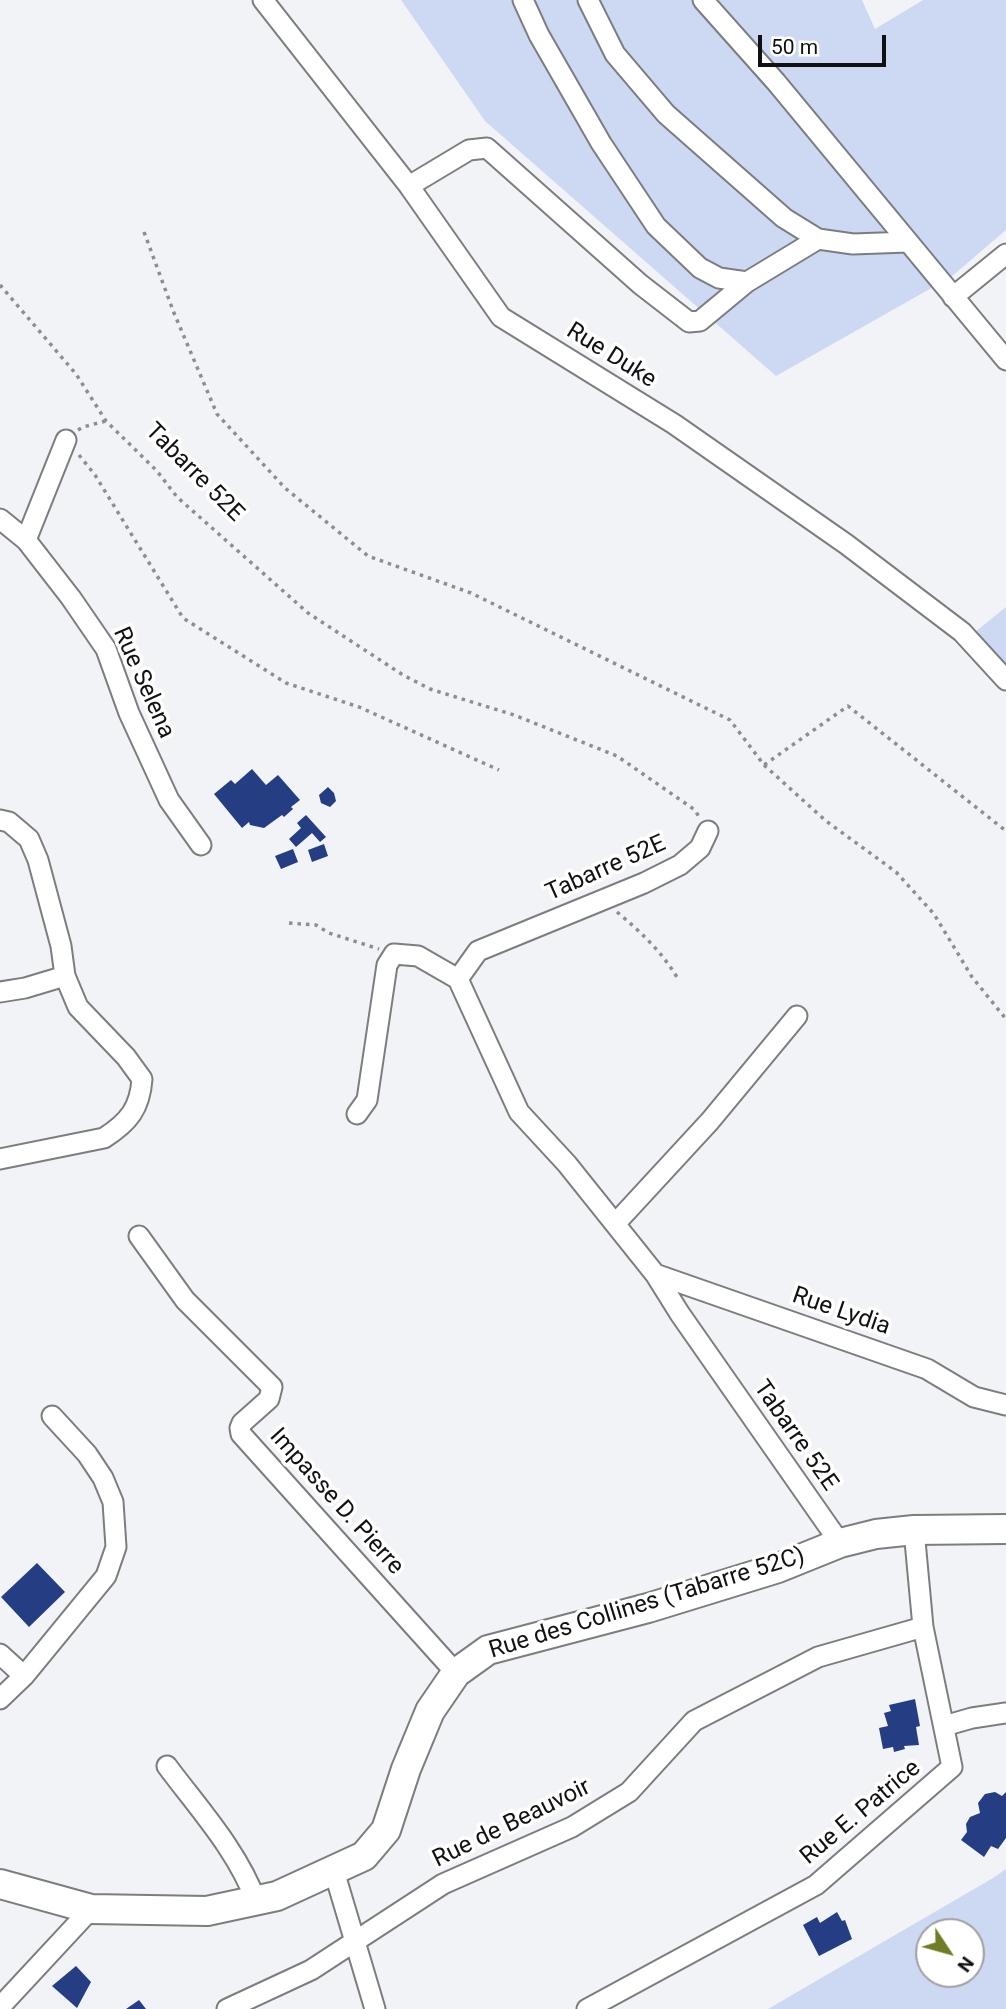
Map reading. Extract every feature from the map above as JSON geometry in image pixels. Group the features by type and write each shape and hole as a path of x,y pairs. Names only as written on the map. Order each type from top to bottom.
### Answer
{"street":[{"name":"Rue Duke","path":"263,0 409,186 501,317 674,424 846,544 962,632 1006,680"},
{"path":"523,0 539,35 594,131 656,226 699,268 719,278 747,282"},
{"path":"588,0 615,54 666,114 784,218 818,239 853,244 908,242"},
{"path":"704,0 776,82 1006,360"},
{"path":"409,186 469,150 487,148 640,284 689,322 700,321 747,282 818,239"},
{"path":"953,297 1006,254"},
{"path":"26,540 66,439"},
{"name":"Rue Selena","path":"0,519 26,540 106,649 129,712 169,800 201,845"},
{"path":"0,820 9,822 29,839 38,860 61,946 65,976 78,1007 126,1057 142,1079 141,1099 130,1117 104,1138 0,1159"},
{"name":"Tabarre 52E","path":"708,831 700,848 680,865 644,883 478,951 458,979 519,1112 566,1164 655,1274 840,1543"},
{"path":"357,1114 367,1100 387,965 394,954 418,956 458,979"},
{"path":"0,992 65,976"},
{"path":"615,1224 710,1121 797,1016"},
{"name":"Impasse D. Pierre","path":"139,1237 185,1300 272,1387 269,1399 242,1423 241,1434 456,1673"},
{"name":"Rue Lydia","path":"655,1274 928,1369 974,1397 1006,1405"},
{"path":"0,1699 24,1676 106,1576 116,1547 113,1502 103,1478 86,1454 52,1416"},
{"name":"Rue des Collines (Tabarre 52C)","path":"0,1884 92,1909 207,1912 277,1896 364,1856 386,1830 406,1769 430,1712 456,1673 488,1650 648,1608 778,1568 840,1543 876,1534 914,1530 1006,1529"},
{"name":"Rue E. Patrice","path":"587,2009 816,1885 952,1767 923,1628 914,1530"},
{"name":"Rue de Beauvoir","path":"227,2009 310,1970 443,1884 572,1827 629,1792 694,1721 818,1657 923,1628"},
{"path":"0,1654 24,1676"},
{"path":"943,1726 1006,1713"},
{"path":"167,1766 246,1874 256,1901"},
{"path":"334,1871 376,2009"},
{"path":"2,2007 92,1909"}],"path":[{"path":"144,232 174,313 217,414 285,488 368,556 471,593 730,720 764,765 826,821 896,872 934,914 972,977 1006,1019"},
{"name":"Tabarre 52E","path":"0,285 76,374 106,421 157,471 177,497 308,613 403,676 430,689 514,715 617,756 695,810 708,831"},
{"path":"106,421 83,427 66,439 95,475 183,618 286,683 359,707 499,770"},
{"path":"764,765 848,706 1006,831"},
{"path":"602,900 638,929 668,962 678,979"},
{"path":"289,923 316,925 329,933 394,954"}],"shaded area":[{"path":"401,0 862,0 875,29 923,0 1006,0 1006,230 951,277 776,376 485,121"},
{"path":"1006,607 1006,670 975,632"},
{"path":"1006,1869 1006,2009 768,2009 915,1923 915,1988 985,1988 985,1918 924,1918"}],"building":[{"path":"252,769 266,785 278,775 300,800 284,817 282,815 264,828 250,825 249,822 242,828 214,794 231,780 235,784"},
{"path":"328,787 334,793 336,801 330,807 321,803 319,795"},
{"path":"306,815 326,837 320,842 312,833 296,847 289,839 301,828 297,823"},
{"path":"324,844 328,856 312,862 308,850"},
{"path":"293,849 298,862 281,869 275,856"},
{"path":"37,1563 65,1592 29,1627 1,1597"},
{"path":"915,1699 920,1726 916,1727 919,1745 904,1746 905,1749 894,1752 893,1747 883,1749 879,1728 888,1726 884,1713 891,1711 889,1705"},
{"path":"995,1792 1002,1796 1006,1792 1006,1838 998,1849 991,1846 984,1857 961,1840 967,1832 966,1824 970,1817 980,1813 978,1803 985,1794"},
{"path":"837,1912 842,1921 845,1920 852,1939 819,1956 803,1925 817,1917 820,1923"},
{"path":"76,1966 91,1982 77,2008 52,1986"},
{"path":"139,2000 146,2009 126,2009"}]}
